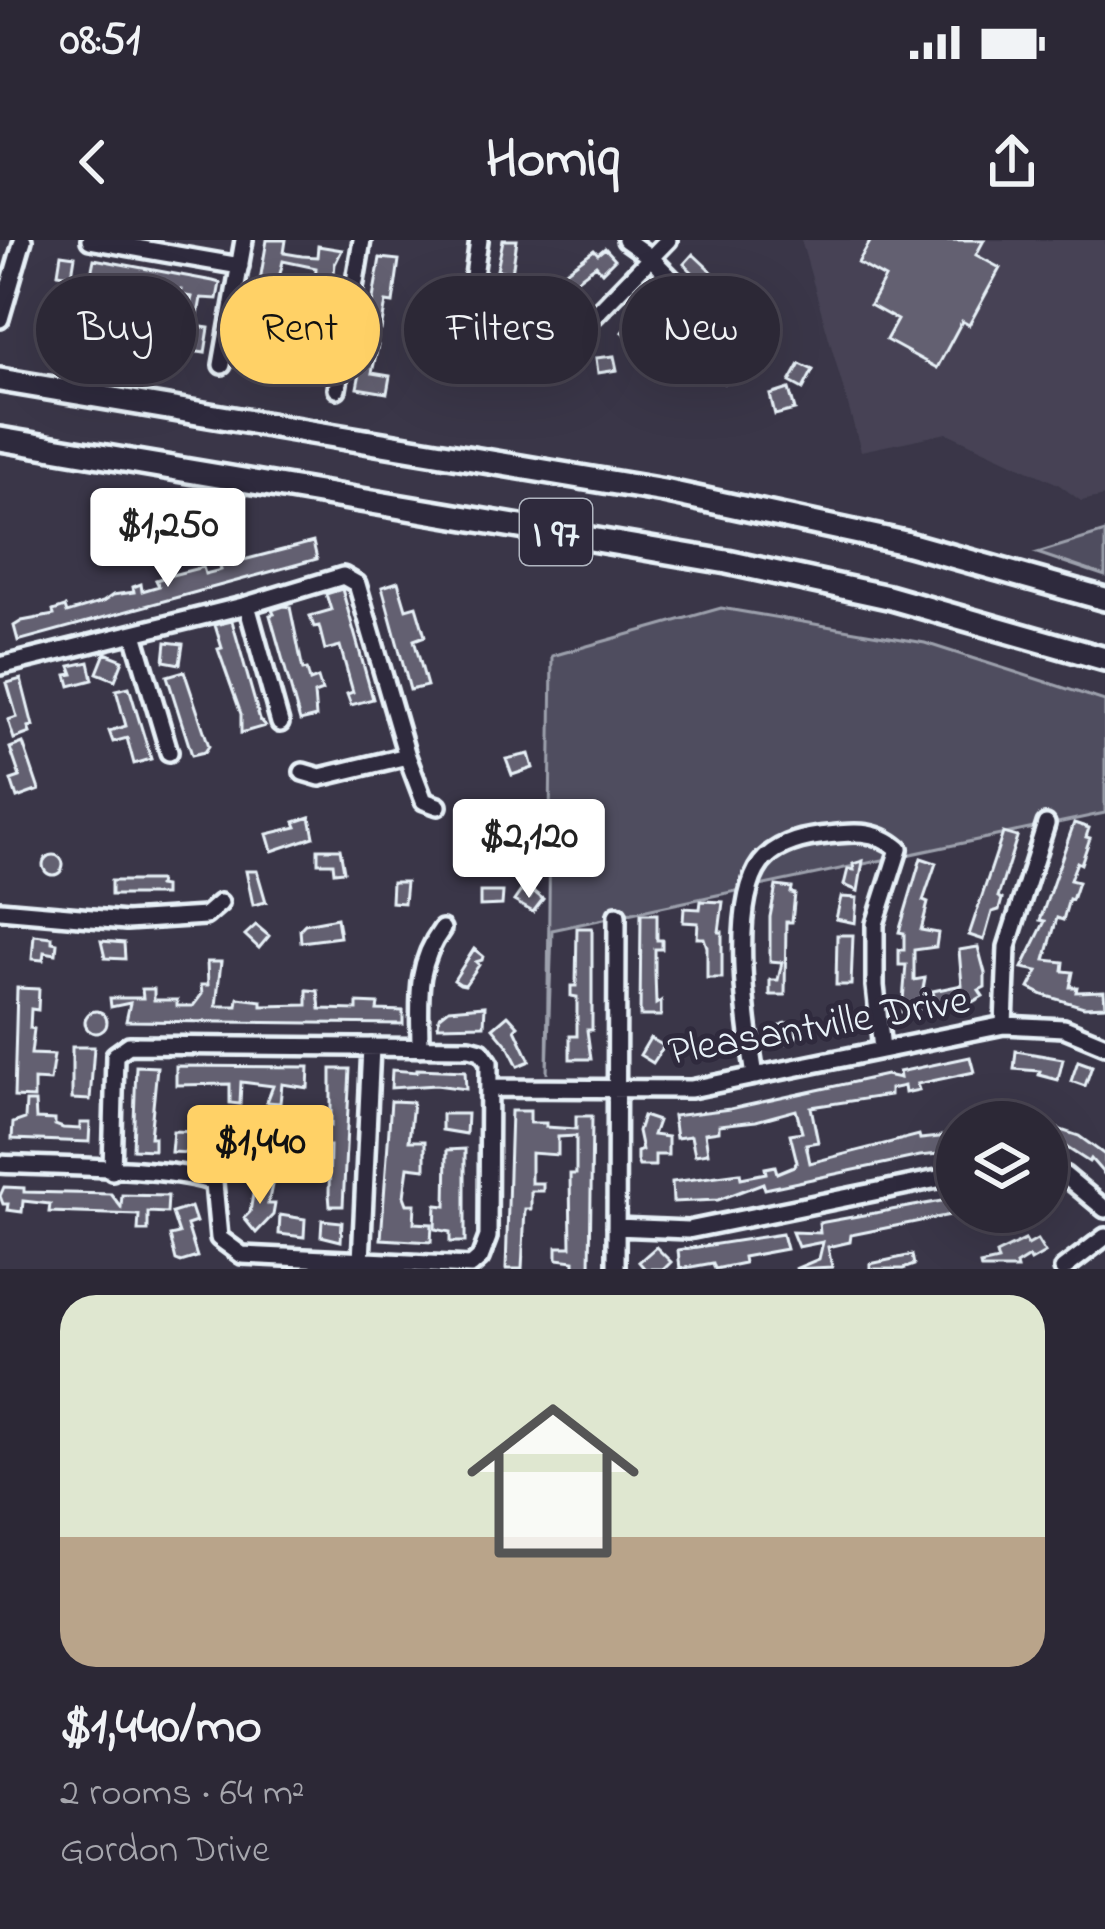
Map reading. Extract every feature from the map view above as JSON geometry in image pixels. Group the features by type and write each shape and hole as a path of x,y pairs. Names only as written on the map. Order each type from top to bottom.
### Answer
{"highway":[{"name":"I 97","path":"0,380 683,495 926,548 1105,599"},
{"name":"I 97","path":"0,440 727,562 910,603 1105,659"}],"street":[{"path":"0,319 23,240"},
{"path":"90,240 240,266"},
{"path":"238,276 244,240"},
{"path":"337,389 362,240"},
{"path":"474,276 479,240"},
{"path":"626,240 669,276"},
{"path":"598,312 668,240"},
{"path":"0,666 344,576 357,584 406,756 424,801 438,806"},
{"path":"247,605 280,723"},
{"path":"134,634 169,752"},
{"path":"303,772 320,777 406,756"},
{"path":"1004,1025 1007,947 1046,824"},
{"path":"755,1076 744,1009 749,888 761,864 777,849 807,838 846,831 865,833 886,838 898,849 875,924 874,986 882,1049"},
{"path":"0,910 127,921 205,916 220,903"},
{"path":"616,915 616,1269"},
{"path":"420,1048 421,966 442,929"},
{"name":"Pleasantville Drive","path":"489,1088 691,1089 1004,1025 1064,1028 1105,1045"},
{"path":"0,1163 112,1171 200,1176 214,1183 219,1238 242,1255 471,1266 488,1238 489,1062 481,1052 420,1048 128,1045 115,1054 112,1171"},
{"path":"361,1261 371,1047"},
{"path":"1068,1178 1105,1209"},
{"path":"616,1227 688,1230 936,1179"},
{"path":"1063,1269 1105,1238"}],"shaded area":[{"path":"801,240 1105,240 1105,496 1081,501 1058,484 947,433 861,451"},
{"path":"1105,532 1105,576 1037,553"},
{"path":"721,608 925,643 1105,701 1105,813 552,930 547,1074 552,656"}],"building":[{"path":"267,240 286,240 284,253 302,256 317,257 318,246 342,250 334,276 315,276 316,268 283,261 279,276 261,276"},
{"path":"503,240 517,240 512,273 497,270"},
{"path":"871,240 984,240 976,255 1000,268 969,325 962,321 937,368 886,340 897,320 870,305 885,278 858,263"},
{"path":"605,248 615,259 602,272 596,265 582,276 563,273 594,250 598,254"},
{"path":"61,254 75,256 72,275 58,273"},
{"path":"693,254 716,276 696,276 684,264"},
{"path":"380,258 399,260 393,303 386,302 381,330 380,276"},
{"path":"94,259 183,276 91,276"},
{"path":"196,278 220,283 217,299 201,298 198,315"},
{"path":"196,326 209,328 205,353 196,352"},
{"path":"614,356 617,370 598,373 598,358"},
{"path":"800,364 813,370 803,389 790,382"},
{"path":"380,374 390,376 387,393 357,388 358,384 380,384"},
{"path":"789,389 795,410 775,415 770,395"},
{"path":"313,542 317,559 18,641 14,626 22,621 54,615 53,611 65,607 67,613 103,602 134,592 133,587 141,584 142,591 159,586 156,580 168,576 203,567 205,574"},
{"path":"398,582 406,609 416,606 425,636 414,640 427,686 410,690 382,587"},
{"path":"342,589 373,699 351,705 347,694 353,692 340,646 325,650 319,626 314,627 310,616 331,610 326,594"},
{"path":"290,607 303,670 307,669 310,681 318,678 322,691 314,694 316,717 300,721 270,615"},
{"path":"232,621 265,726 241,733 241,714 218,649 222,648 215,625"},
{"path":"166,642 183,644 180,664 164,661"},
{"path":"105,653 123,660 115,680 97,673"},
{"path":"89,662 93,680 70,686 70,666"},
{"path":"184,671 209,746 192,755 167,676"},
{"path":"21,679 33,726 28,727 30,733 14,739 8,720 17,717 7,683"},
{"path":"129,687 151,759 134,764 127,738 113,742 109,731 126,726 116,690"},
{"path":"23,743 39,790 17,798 11,780 20,777 10,748"},
{"path":"529,754 533,768 512,775 506,759"},
{"path":"310,817 314,837 272,851 267,834 297,827 295,822"},
{"path":"1074,823 1089,828 1086,837 1090,838 1070,880 1078,882 1072,900 1063,920 1057,918 1045,960 1064,962 1063,971 1073,972 1070,987 1077,987 1076,992 1104,991 1105,1006 1084,1007 1043,995 1029,988 1038,971 1022,968 1045,921 1040,920"},
{"path":"1003,833 1017,837 998,897 1002,899 999,910 992,912 984,940 969,935"},
{"path":"318,849 340,849 344,871 334,872 333,863 318,863"},
{"path":"53,855 63,865 53,875 43,865"},
{"path":"921,858 936,863 923,901 928,903 921,930 938,933 936,947 914,950 914,980 925,978 918,1015 902,1012 906,965 899,965 904,933 899,932"},
{"path":"863,861 858,891 844,885 848,869 854,870 853,864"},
{"path":"246,871 257,871 266,902 253,905"},
{"path":"111,881 159,881 164,895 111,895"},
{"path":"392,882 406,882 404,903 391,902"},
{"path":"776,886 792,888 795,894 792,922 786,922 785,995 770,995 770,980 778,980 782,962 770,961"},
{"path":"521,891 543,899 533,912 514,901"},
{"path":"480,892 503,892 502,905 480,906"},
{"path":"841,897 857,898 855,923 836,919"},
{"path":"701,901 723,902 719,932 722,978 707,978 707,947 704,938 697,938 698,923 683,922 684,908 700,909"},
{"path":"641,914 657,914 657,940 662,940 662,949 655,949 656,1004 661,1001 661,1016 640,1016"},
{"path":"337,918 340,937 301,942 300,929 305,924"},
{"path":"256,925 269,936 259,948 245,935"},
{"path":"577,928 592,928 592,1030 587,1030 591,1059 570,1059 570,1036 577,1036 577,997 571,996 571,986 576,986"},
{"path":"34,935 52,937 56,954 44,952 43,960 32,959"},
{"path":"837,935 853,935 851,985 836,985"},
{"path":"101,941 124,943 125,959 105,958"},
{"path":"978,947 985,973 985,987 979,990 983,996 969,1004 964,994 951,1001 952,1007 937,1010 933,991 962,985 959,950"},
{"path":"474,949 482,960 476,962 479,965 465,985 460,984 454,980"},
{"path":"207,962 221,962 216,1006 237,1006 238,998 262,1001 262,1006 307,1005 307,990 318,991 320,1009 357,1010 357,1003 378,1004 377,1010 403,1011 403,1024 126,1021 130,1003 111,1007 110,998 143,998 142,989 154,989 154,1000 193,1006 202,994 201,985 208,985"},
{"path":"17,988 39,989 38,1010 31,1009 31,1054 54,1055 50,1081 34,1080 34,1098 14,1097"},
{"path":"485,1006 484,1025 438,1026 439,1017 449,1009"},
{"path":"844,1009 854,1019 844,1029 834,1019"},
{"path":"96,1011 107,1022 96,1033 85,1022"},
{"path":"508,1015 518,1026 515,1029 530,1061 518,1066 493,1028"},
{"path":"787,1023 797,1033 787,1043 777,1033"},
{"path":"650,1038 664,1046 653,1063 640,1055"},
{"path":"72,1047 94,1047 90,1100 72,1099"},
{"path":"1016,1051 1063,1059 1058,1080 1039,1075 1040,1071 1014,1069"},
{"path":"970,1057 974,1072 917,1084 919,1090 905,1093 904,1086 890,1089 890,1095 811,1107 818,1142 806,1144 810,1163 919,1135 920,1139 936,1137 936,1154 765,1189 763,1183 718,1200 673,1202 672,1182 740,1173 741,1178 766,1173 765,1168 775,1166 777,1173 794,1166 790,1134 802,1132 796,1110 719,1125 719,1131 705,1133 708,1153 695,1155 691,1136 676,1138 673,1116 730,1109 886,1075 900,1078 899,1072"},
{"path":"1078,1061 1092,1066 1085,1086 1071,1081"},
{"path":"136,1066 157,1067 150,1137 154,1137 154,1150 133,1149"},
{"path":"176,1066 309,1067 308,1088 282,1084 280,1103 267,1102 273,1086 241,1082 240,1104 230,1103 230,1084 176,1085"},
{"path":"331,1069 350,1069 343,1206 330,1206 330,1146 325,1146 326,1126 331,1126"},
{"path":"392,1070 465,1071 466,1089 391,1088"},
{"path":"391,1101 413,1102 409,1141 425,1141 425,1169 408,1167 404,1196 407,1204 415,1204 414,1223 432,1224 431,1242 381,1239"},
{"path":"26,1102 35,1102 36,1119 55,1120 63,1128 80,1129 80,1123 90,1123 89,1142 12,1139 13,1123 25,1119"},
{"path":"511,1111 530,1111 530,1123 576,1129 576,1116 592,1116 590,1269 574,1269 574,1261 557,1259 557,1247 571,1247 570,1174 576,1174 576,1136 558,1137 558,1155 531,1153 531,1183 543,1183 543,1191 531,1191 531,1209 525,1209 522,1269 506,1269"},
{"path":"442,1114 467,1114 466,1134 442,1130"},
{"path":"643,1116 658,1121 653,1135 668,1137 668,1155 655,1155 655,1166 639,1166 637,1161"},
{"path":"237,1123 253,1136 246,1151 228,1142"},
{"path":"173,1131 193,1132 192,1153 171,1152"},
{"path":"1068,1132 1105,1155 1105,1175 1091,1159 1068,1149"},
{"path":"465,1149 465,1242 450,1242 450,1232 435,1229 436,1205 446,1206 447,1150"},
{"path":"265,1150 272,1169 256,1174 249,1155"},
{"path":"255,1183 272,1185 268,1204 275,1204 273,1215 256,1233 244,1218 250,1212"},
{"path":"4,1187 24,1188 24,1192 111,1194 121,1207 122,1195 168,1196 167,1213 148,1212 148,1231 138,1231 139,1215 49,1212 50,1204 23,1201 22,1212 7,1210 0,1196"},
{"path":"936,1202 936,1218 851,1235 850,1242 828,1247 832,1267 795,1269 819,1259 823,1242 798,1247 792,1232 820,1233 819,1223"},
{"path":"191,1207 196,1222 187,1225 197,1257 181,1262 176,1260 170,1236 179,1234 172,1213"},
{"path":"280,1215 305,1219 304,1237 279,1234"},
{"path":"322,1220 342,1222 341,1241 321,1236"},
{"path":"782,1234 786,1249 743,1257 744,1263 715,1269 713,1263 680,1269 678,1250"},
{"path":"1025,1240 1028,1245 1037,1240 1045,1253 1031,1261 1029,1257 1017,1269 981,1269 980,1265 998,1261 996,1254"},
{"path":"656,1247 671,1262 664,1269 645,1269 639,1262"},
{"path":"912,1255 914,1265 903,1269 870,1269 870,1264"}]}
